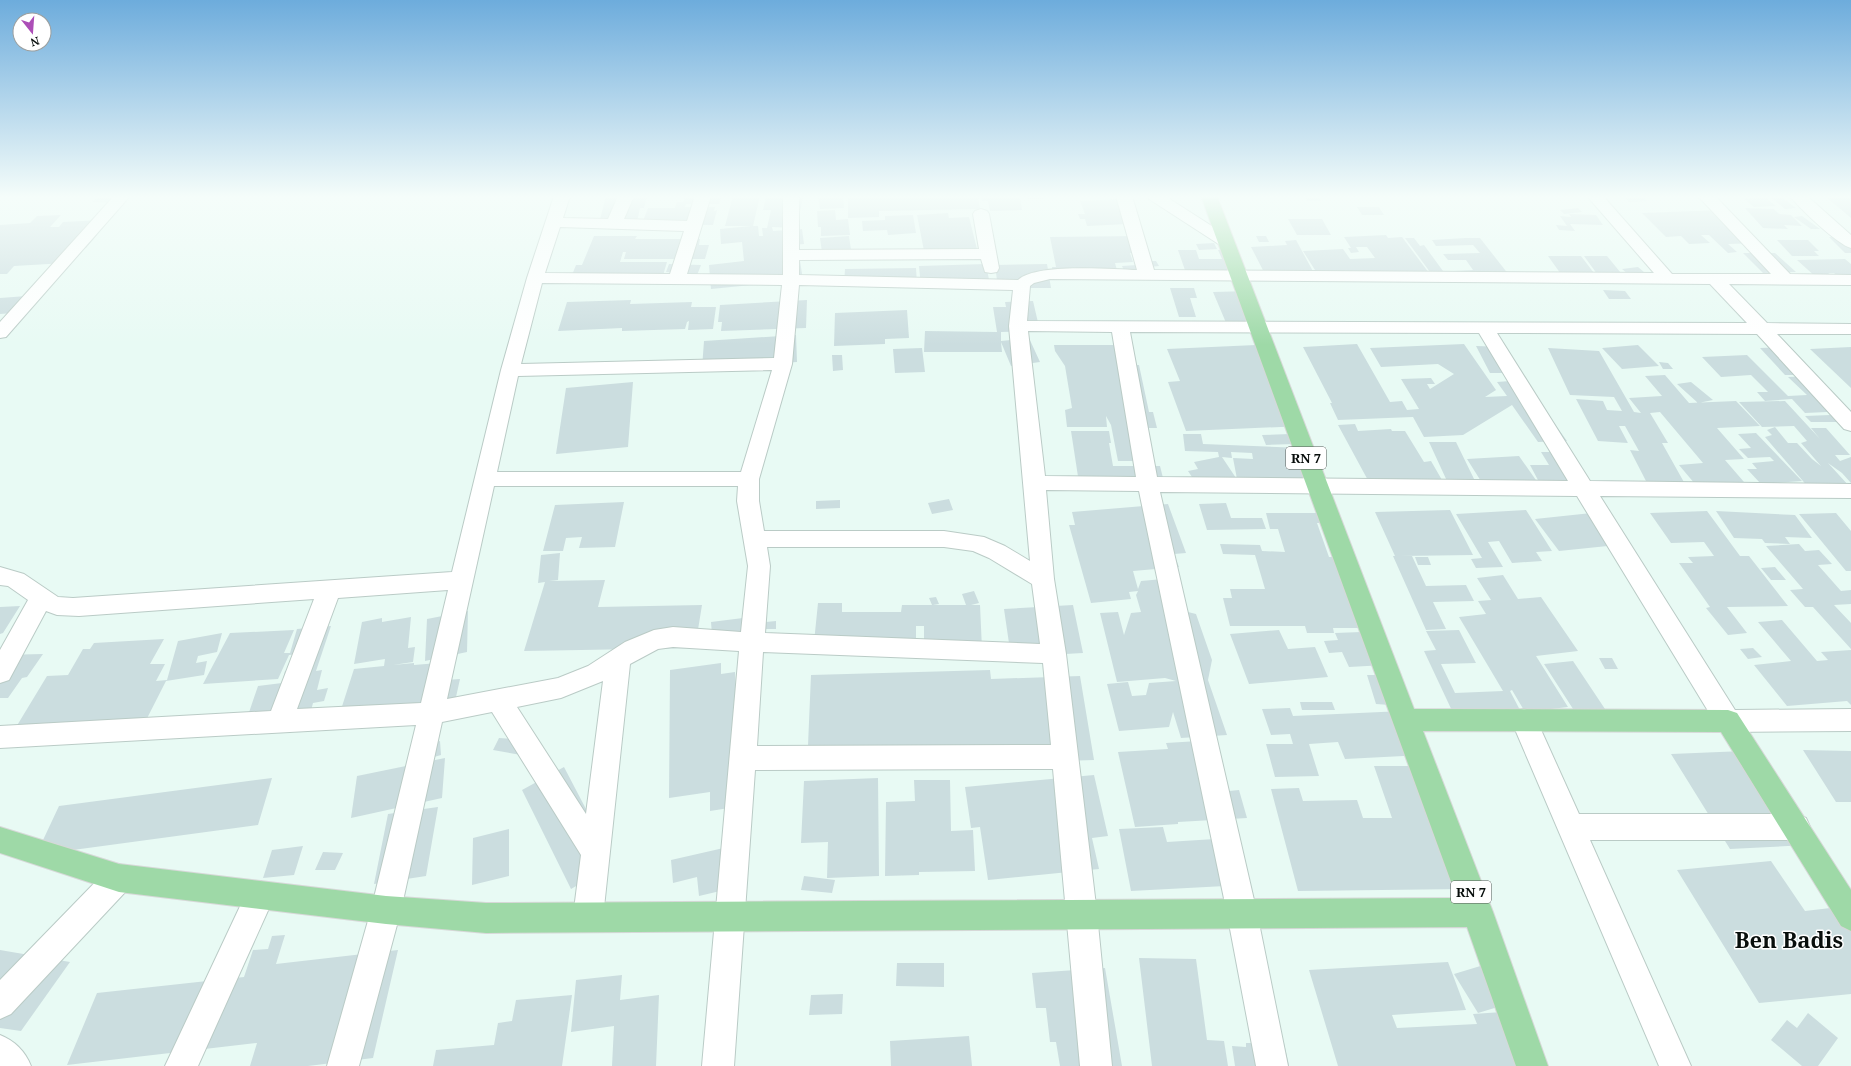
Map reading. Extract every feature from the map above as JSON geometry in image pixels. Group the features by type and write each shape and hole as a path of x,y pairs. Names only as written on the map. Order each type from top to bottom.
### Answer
{"main road":[{"name":"RN 7","path":"1227,246 1316,486 1478,912 1532,1066"},
{"path":"1405,720 1728,721 1848,905"},
{"path":"0,840 21,848 119,878 386,910 486,918 1478,912"}],"street":[{"path":"0,333 78,246"},
{"path":"343,1066 386,910 510,370 535,278 546,246"},
{"path":"677,279 687,246"},
{"path":"718,1066 759,566 748,501 749,479 783,364 792,280 791,246"},
{"path":"987,246 994,284"},
{"path":"1138,246 1147,275"},
{"path":"1639,246 1668,279"},
{"path":"1753,246 1786,280"},
{"path":"791,255 989,254"},
{"path":"1096,1066 1082,914 1054,654 1043,579 1035,483 1018,326 1022,285 1028,279 1050,274 1851,280"},
{"path":"535,278 792,280 1022,285"},
{"path":"1715,279 1851,424"},
{"path":"1018,326 1851,329"},
{"path":"1120,326 1148,484 1242,913 1272,1066"},
{"path":"1484,327 1728,721 1851,720"},
{"path":"510,370 783,364"},
{"path":"485,479 749,479"},
{"path":"1035,483 1851,491"},
{"path":"755,539 944,540 976,543 997,552 1043,579"},
{"path":"0,576 7,576 21,582 41,598 57,606 79,607 461,580"},
{"path":"280,721 330,590"},
{"path":"0,673 41,598"},
{"path":"0,737 431,713 561,688 597,673 634,649 654,640 673,637 752,642 1054,654"},
{"path":"588,917 618,660"},
{"path":"498,700 596,854"},
{"path":"1524,720 1675,1066"},
{"path":"743,758 1065,757"},
{"path":"1570,827 1796,827"},
{"path":"0,1003 119,878"},
{"path":"181,1066 260,895"},
{"path":"0,1051 15,1066"}],"building":[{"path":"0,246 88,246 86,248 79,249 66,263 14,266 7,274 0,274"},
{"path":"590,246 709,246 705,259 624,259 626,252 623,252 620,262 667,262 661,282 572,275 576,265 582,265"},
{"path":"742,246 785,246 782,246 783,250 798,248 803,280 711,289 709,265 744,261"},
{"path":"821,246 850,246 851,250 822,252"},
{"path":"923,246 976,246 978,253 925,256"},
{"path":"1052,246 1139,246 1141,253 1130,253 1133,262 1115,263 1118,274 1053,275 1052,267 1056,267"},
{"path":"1197,246 1215,246 1217,249 1199,250"},
{"path":"1299,246 1315,275 1266,276 1251,247"},
{"path":"1350,246 1409,246 1429,273 1320,278 1303,251 1343,249 1350,259 1375,258 1367,247 1356,247 1359,252 1351,253 1348,248 1351,248"},
{"path":"1411,246 1425,246 1443,271 1430,272"},
{"path":"1474,246 1486,246 1509,275 1458,277 1454,271 1473,270 1466,260 1448,260 1443,254 1480,253"},
{"path":"1720,246 1730,246 1737,252 1728,253"},
{"path":"1782,246 1814,246 1819,251 1814,251 1819,256 1792,256"},
{"path":"1838,246 1851,246 1851,253 1845,253"},
{"path":"1178,250 1196,250 1199,259 1222,259 1218,250 1233,250 1244,274 1187,276"},
{"path":"1743,253 1775,253 1796,272 1763,273"},
{"path":"1150,255 1151,257 1141,258 1143,261 1156,261 1159,266 1150,267 1152,272 1125,273 1122,266 1137,265 1133,256"},
{"path":"1548,256 1581,256 1597,277 1563,277"},
{"path":"1584,256 1607,256 1625,278 1600,278"},
{"path":"1845,259 1851,264 1851,280 1842,280 1834,273 1828,273 1833,277 1817,278 1797,260"},
{"path":"669,264 701,265 694,283 676,273 666,272"},
{"path":"986,264 990,285 921,287 919,266"},
{"path":"1047,264 1051,288 998,288 995,265"},
{"path":"1638,267 1650,277 1634,279 1622,269"},
{"path":"916,268 917,284 844,285 845,269"},
{"path":"1170,288 1194,288 1197,298 1190,298 1196,317 1179,317"},
{"path":"1603,290 1625,291 1631,299 1609,299"},
{"path":"1251,291 1266,324 1227,325 1213,292"},
{"path":"40,295 27,312 0,314 0,298"},
{"path":"631,300 630,304 692,302 691,307 716,307 713,329 688,330 689,321 687,322 685,329 622,331 622,328 558,331 567,302"},
{"path":"807,300 806,328 721,331 722,322 718,322 720,305"},
{"path":"1033,301 1040,331 1001,332 1001,341 1029,338 1040,362 1011,366 1001,342 1002,352 924,352 925,331 997,332 993,307 1006,307 1005,302"},
{"path":"907,310 909,338 885,339 885,344 834,346 835,313"},
{"path":"796,335 797,362 702,368 704,341"},
{"path":"1357,344 1390,402 1402,401 1407,410 1419,409 1401,379 1431,378 1435,384 1427,384 1430,389 1454,374 1438,364 1381,367 1370,348 1464,344 1496,390 1485,397 1507,396 1497,382 1523,380 1567,441 1538,442 1512,405 1463,435 1424,437 1413,417 1338,420 1330,403 1332,403 1303,347"},
{"path":"1054,345 1128,345 1132,365 1139,365 1149,412 1153,412 1157,428 1146,428 1154,461 1118,461 1111,425 1106,416 1107,427 1067,427 1065,410 1072,408 1065,366 1055,351"},
{"path":"1256,345 1302,426 1186,431 1168,382 1180,381 1167,349"},
{"path":"1638,345 1659,366 1622,369 1602,348"},
{"path":"1476,346 1506,347 1515,363 1518,373 1490,373"},
{"path":"1788,347 1814,375 1785,375 1760,348"},
{"path":"1851,347 1851,388 1810,349"},
{"path":"922,348 925,372 895,373 893,349"},
{"path":"1548,348 1599,351 1634,412 1641,413 1629,398 1662,396 1645,376 1665,375 1689,403 1736,401 1760,426 1717,428 1744,459 1725,460 1744,482 1695,484 1679,465 1703,463 1660,412 1650,413 1668,443 1662,443 1685,484 1646,481 1630,450 1639,451 1625,426 1619,426 1628,443 1598,441 1576,399 1603,401 1607,410 1622,411 1614,397 1570,395"},
{"path":"832,355 842,355 843,370 833,371"},
{"path":"1747,355 1788,396 1807,395 1788,377 1812,376 1849,411 1805,413 1792,399 1765,401 1757,392 1768,392 1751,375 1721,377 1702,357"},
{"path":"1659,362 1668,363 1673,369 1663,369"},
{"path":"633,382 628,447 556,454 566,388"},
{"path":"1691,382 1713,400 1698,403 1677,384"},
{"path":"1785,401 1820,439 1811,428 1826,428 1850,455 1835,455 1840,461 1851,457 1851,483 1842,473 1828,463 1850,487 1809,488 1765,437 1772,435 1767,430 1775,427 1788,443 1797,443 1821,466 1801,443 1807,441 1794,426 1762,427 1739,402"},
{"path":"1830,415 1837,422 1811,422 1805,416"},
{"path":"1355,424 1358,431 1391,429 1392,431 1405,431 1424,462 1431,461 1442,480 1370,484 1338,425"},
{"path":"1071,431 1109,431 1111,443 1109,443 1113,466 1160,466 1164,482 1079,483"},
{"path":"1756,433 1802,481 1761,484 1747,469 1757,469 1752,463 1774,461 1770,457 1748,458 1739,449 1751,448 1738,434"},
{"path":"1183,434 1201,434 1203,444 1301,448 1311,482 1237,479 1233,458 1253,459 1252,453 1231,452 1232,458 1222,457 1236,478 1198,486 1188,471 1198,469 1194,462 1219,457 1218,452 1185,451"},
{"path":"1290,434 1294,444 1266,445 1262,435"},
{"path":"1429,442 1456,442 1475,481 1447,481"},
{"path":"1541,452 1568,452 1586,482 1539,482 1530,465 1549,465"},
{"path":"1519,456 1538,483 1484,486 1467,459"},
{"path":"949,499 953,510 932,514 928,503"},
{"path":"840,500 840,508 816,509 816,501"},
{"path":"624,502 615,547 579,548 582,537 566,538 563,551 543,551 555,505"},
{"path":"1226,503 1231,518 1262,518 1266,529 1207,530 1199,504"},
{"path":"1168,504 1186,553 1174,554 1179,567 1133,571 1138,589 1141,581 1174,578 1184,611 1196,614 1212,660 1208,680 1227,735 1181,738 1173,712 1169,727 1119,731 1107,684 1128,682 1132,696 1146,695 1149,683 1176,681 1165,678 1117,682 1100,613 1118,612 1124,635 1131,613 1141,612 1136,595 1138,591 1129,592 1131,599 1091,603 1069,525 1075,525 1072,512"},
{"path":"1450,510 1473,555 1400,556 1412,556 1426,586 1466,585 1474,601 1433,602 1446,629 1426,630 1375,512"},
{"path":"1526,510 1552,551 1536,552 1542,561 1512,563 1499,541 1488,542 1503,567 1476,568 1471,559 1482,558 1456,514"},
{"path":"1707,511 1740,556 1749,556 1788,606 1727,607 1747,633 1728,635 1706,608 1710,607 1679,563 1693,563 1688,557 1714,556 1704,542 1671,543 1650,513"},
{"path":"1716,511 1795,515 1812,538 1785,537 1790,544 1765,543 1762,539 1734,538"},
{"path":"1601,512 1627,544 1559,551 1535,519"},
{"path":"1266,513 1318,513 1321,523 1317,523 1329,557 1346,557 1372,628 1333,628 1334,633 1307,633 1305,626 1230,626 1223,598 1232,598 1230,589 1265,589 1255,555 1223,554 1220,544 1260,545 1262,551 1285,552 1278,529 1270,529"},
{"path":"1836,513 1851,531 1851,571 1846,571 1799,514"},
{"path":"1799,544 1805,551 1819,550 1832,564 1818,565 1841,591 1851,590 1851,604 1834,605 1851,623 1851,649 1813,607 1805,607 1790,590 1803,589 1766,546"},
{"path":"560,553 558,580 549,581 605,580 598,607 702,605 695,648 524,651 545,582 538,583 541,555"},
{"path":"1415,557 1428,557 1431,565 1418,565"},
{"path":"1775,567 1786,580 1771,580 1761,568"},
{"path":"1503,575 1518,599 1541,597 1578,651 1536,656 1568,707 1525,712 1512,690 1510,691 1521,712 1454,715 1424,651 1436,650 1426,631 1459,630 1476,663 1441,664 1455,693 1503,691 1459,617 1486,614 1478,601 1491,600 1477,578"},
{"path":"974,591 979,603 971,605 980,605 982,649 924,649 924,626 916,626 916,652 813,652 818,603 842,603 842,612 901,612 902,605 932,605 929,598 936,597 939,604 933,605 966,605 962,594"},
{"path":"1073,605 1083,653 1011,657 1004,609"},
{"path":"20,606 3,633 0,634 0,607"},
{"path":"468,611 467,652 425,661 427,619"},
{"path":"411,617 408,648 415,647 413,662 393,665 450,662 446,680 460,679 454,706 337,722 354,669 384,666 385,659 354,664 362,622 382,618 382,622"},
{"path":"743,618 745,642 713,647 711,622"},
{"path":"1782,620 1817,661 1828,660 1821,652 1851,650 1851,705 1847,701 1787,706 1754,665 1791,661 1758,622"},
{"path":"776,621 776,629 765,629 766,622"},
{"path":"331,626 316,671 322,670 317,690 328,688 324,701 313,703 308,722 243,730 258,686 282,683 285,671 297,669 302,654 289,655 278,679 203,684 230,633 294,630 284,653 290,653 297,629"},
{"path":"1279,630 1288,649 1315,647 1328,677 1249,684 1230,634"},
{"path":"1361,632 1385,665 1349,667 1342,652 1329,653 1324,641 1338,640 1335,633"},
{"path":"222,633 217,652 198,656 196,663 207,661 204,675 166,681 137,738 4,747 47,676 68,675 83,649 90,649 94,643 164,639 150,664 165,664 156,681 167,680 178,641"},
{"path":"1753,648 1762,657 1748,659 1740,649"},
{"path":"43,654 27,677 22,678 8,698 0,698 0,655"},
{"path":"1599,658 1612,658 1618,669 1605,669"},
{"path":"1573,661 1605,709 1575,712 1544,664"},
{"path":"721,663 721,674 735,672 742,806 710,811 710,792 669,798 670,670"},
{"path":"990,670 991,679 1080,676 1094,760 807,769 811,675"},
{"path":"1367,675 1381,675 1390,705 1376,704"},
{"path":"1300,702 1332,702 1335,710 1302,710"},
{"path":"1290,708 1293,716 1403,711 1423,755 1345,759 1338,742 1309,744 1319,776 1275,777 1266,744 1293,744 1290,734 1271,735 1262,709"},
{"path":"499,738 527,740 521,755 493,750"},
{"path":"1215,740 1229,791 1239,790 1247,818 1178,822 1178,824 1135,827 1118,752 1168,749 1166,743"},
{"path":"440,741 441,755 413,763 412,749"},
{"path":"1803,750 1851,751 1851,802 1836,802"},
{"path":"1744,751 1808,845 1730,849 1671,754"},
{"path":"445,758 442,798 351,818 357,776"},
{"path":"1374,766 1412,766 1465,889 1298,891 1271,789 1299,788 1303,801 1357,800 1363,818 1392,818"},
{"path":"564,767 609,853 602,871 571,889 522,790"},
{"path":"1094,775 1108,836 1092,838 1099,869 988,880 980,827 971,828 965,787"},
{"path":"272,778 258,825 36,855 59,806"},
{"path":"878,778 879,876 827,878 828,842 801,843 804,781"},
{"path":"914,780 950,780 951,831 973,830 975,871 919,872 919,875 885,876 886,802 915,801"},
{"path":"438,807 426,876 374,884 388,814"},
{"path":"1163,827 1167,842 1231,838 1244,885 1131,891 1119,829"},
{"path":"509,829 509,876 472,885 473,838"},
{"path":"303,846 294,875 263,878 272,850"},
{"path":"728,847 733,888 699,896 697,877 673,883 671,860"},
{"path":"323,852 343,853 335,870 315,870"},
{"path":"1771,861 1805,911 1839,907 1851,924 1851,994 1759,1003 1677,870"},
{"path":"804,876 835,880 832,893 801,890"},
{"path":"285,935 276,964 398,950 373,1058 308,1066 250,1066 257,1043 67,1065 97,993 244,977 253,950 268,949 272,936"},
{"path":"0,950 70,962 21,1031 0,1028"},
{"path":"1139,958 1196,959 1207,1040 1224,1041 1228,1066 1152,1066"},
{"path":"1448,962 1466,1010 1392,1015 1397,1028 1477,1024 1473,1014 1502,1012 1524,1066 1338,1066 1309,970"},
{"path":"897,963 944,963 944,987 896,986"},
{"path":"1487,964 1511,1003 1478,1013 1454,974"},
{"path":"1105,968 1122,1066 1060,1066 1056,1042 1050,1042 1046,1008 1036,1008 1032,973"},
{"path":"622,975 620,1000 659,995 656,1066 612,1066 614,1026 571,1032 576,980"},
{"path":"843,994 842,1014 809,1015 811,995"},
{"path":"572,995 562,1066 433,1066 436,1050 494,1045 498,1023 512,1021 516,1000"},
{"path":"1808,1013 1838,1038 1818,1066 1802,1066 1771,1040 1787,1020 1797,1028"},
{"path":"969,1036 972,1066 891,1066 890,1041"},
{"path":"1246,1043 1284,1043 1289,1066 1235,1066 1232,1046 1246,1047"}],"district":[{"name":"Ben Badis","path":"1789,940"}]}
